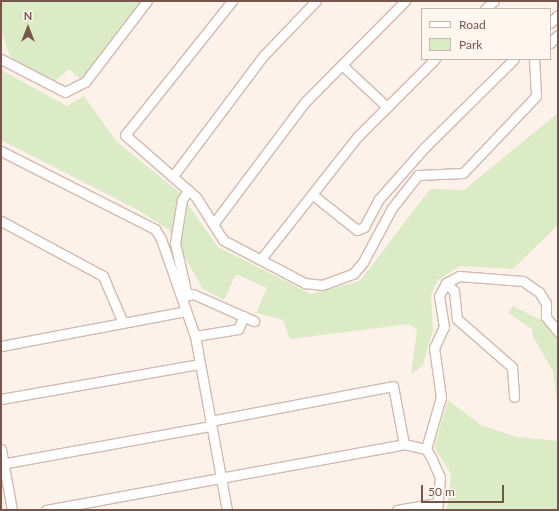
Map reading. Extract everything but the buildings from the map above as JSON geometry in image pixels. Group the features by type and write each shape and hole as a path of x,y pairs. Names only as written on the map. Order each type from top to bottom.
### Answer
{"street":[{"path":"1,59 64,92 85,82 147,1"},
{"path":"232,1 125,135 188,190 214,223 223,240 306,283 322,285 353,274 363,262 392,208 418,175 463,173 536,96 534,60"},
{"path":"173,176 264,55 316,1"},
{"path":"214,223 306,102 405,1"},
{"path":"551,22 558,14"},
{"path":"262,259 357,137 434,60"},
{"path":"313,195 357,230 364,227 379,199 425,147 513,60"},
{"path":"342,64 387,107"},
{"path":"1,150 155,229 162,239 184,296"},
{"path":"188,190 182,200 175,243 186,311 195,336 227,510"},
{"path":"1,221 103,276 123,323"},
{"path":"397,510 437,506 440,477 426,449 441,397 434,348 444,327 439,296 446,283 459,276 523,281 539,292 546,303 546,317 558,332"},
{"path":"446,283 454,292 457,319 512,367 514,397"},
{"path":"184,296 193,294 254,321"},
{"path":"1,346 186,311"},
{"path":"195,336 238,329 244,316"},
{"path":"1,399 200,364"},
{"path":"2,464 210,424 393,386 404,444"},
{"path":"46,510 404,444 426,449"},
{"path":"1,449 2,464 12,510"}],"green space":[{"path":"1,1 141,1 83,81 69,69 55,81 14,62 8,52 1,29"},
{"path":"1,70 67,106 84,96 116,141 179,192 218,247 311,294 360,281 430,189 464,190 558,113 558,225 513,269 460,266 438,280 431,295 433,330 423,365 411,375 417,330 409,324 290,339 283,320 256,313 267,288 236,274 224,300 203,289 169,230 138,210 1,140"},
{"path":"513,306 541,320 558,336 558,408 553,371 533,337 532,329 508,313"},
{"path":"448,400 481,425 517,437 557,441 558,408 558,510 447,510 451,474 434,447"}]}
